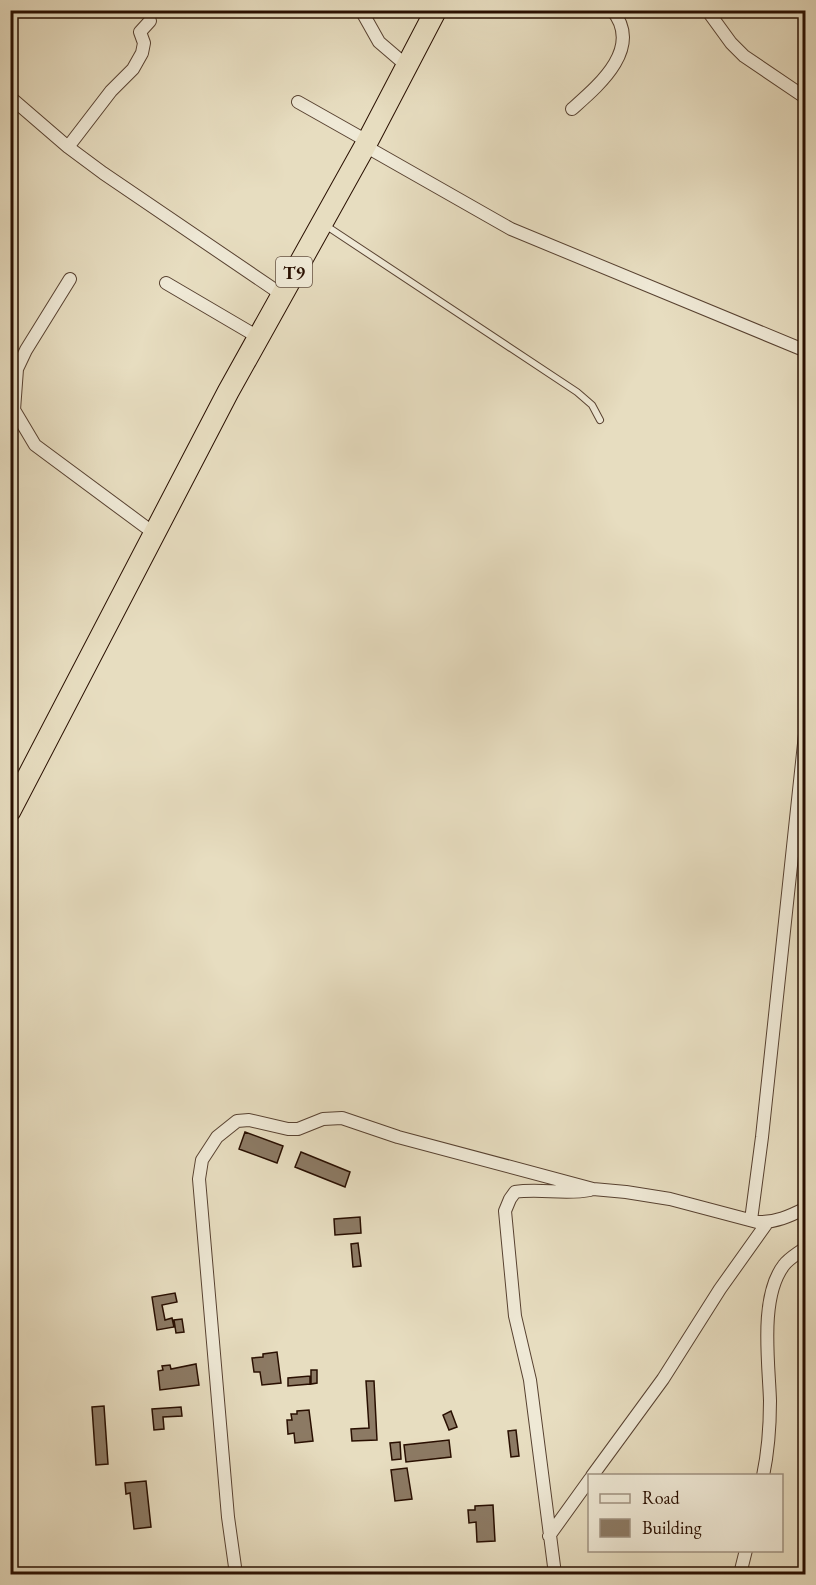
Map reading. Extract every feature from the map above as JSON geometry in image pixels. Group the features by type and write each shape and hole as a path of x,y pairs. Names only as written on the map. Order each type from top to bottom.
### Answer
{"highway":[{"name":"T9","path":"10,811 188,467 281,294 366,144 436,10"}],"street":[{"path":"361,10 380,42 407,66"},
{"path":"572,109 599,86 620,56 622,28 612,10"},
{"path":"707,10 731,43 744,56 806,98"},
{"path":"68,147 111,91 132,69 142,53 144,43 140,32 150,21"},
{"path":"10,97 68,147 281,294"},
{"path":"298,102 511,229 806,351"},
{"path":"70,279 26,350 17,369 12,407 35,445 155,534"},
{"path":"166,283 258,338"},
{"path":"751,1220 806,725"},
{"path":"236,1575 229,1526 200,1179 201,1160 217,1137 232,1124 243,1120 288,1130 298,1129 323,1119 342,1118 398,1137 593,1189 670,1199 751,1220 767,1222 780,1220 806,1208"},
{"path":"555,1575 530,1380 515,1316 505,1211 515,1192 529,1190 574,1193 593,1189"},
{"path":"593,1474 651,1396 720,1289 767,1222"},
{"path":"763,1474 770,1402 766,1341 774,1284 784,1265 806,1247"},
{"path":"549,1536 588,1481"},
{"path":"740,1575 746,1552"}],"lane":[{"path":"322,223 577,392 592,405 600,420"}],"building":[{"path":"245,1132 283,1146 277,1163 239,1149"},
{"path":"301,1152 350,1172 345,1187 295,1167"},
{"path":"360,1217 361,1233 335,1235 334,1219"},
{"path":"358,1243 361,1266 353,1267 351,1244"},
{"path":"175,1293 177,1302 162,1305 165,1320 172,1318 174,1327 157,1330 152,1297"},
{"path":"182,1319 184,1332 176,1333 174,1320"},
{"path":"277,1352 281,1383 262,1385 260,1372 254,1372 252,1358"},
{"path":"196,1364 199,1385 160,1390 158,1371 163,1370 162,1366 170,1365 171,1369"},
{"path":"311,1370 317,1370 317,1383 311,1384"},
{"path":"310,1376 310,1384 288,1386 288,1378"},
{"path":"366,1381 374,1381 377,1440 352,1441 351,1429 369,1428"},
{"path":"104,1406 108,1464 96,1465 92,1407"},
{"path":"181,1407 182,1416 163,1417 164,1429 154,1430 152,1409"},
{"path":"309,1410 313,1441 295,1443 294,1433 288,1434 287,1420 292,1420 291,1414 297,1414 297,1411"},
{"path":"451,1411 457,1427 449,1430 443,1415"},
{"path":"516,1430 519,1456 511,1457 508,1431"},
{"path":"449,1440 451,1457 406,1462 404,1445"},
{"path":"400,1442 401,1459 392,1460 390,1443"},
{"path":"407,1468 412,1499 395,1501 391,1470"},
{"path":"146,1481 151,1527 134,1529 130,1493 126,1494 125,1483"},
{"path":"493,1505 495,1541 477,1542 476,1522 469,1523 468,1510 475,1510 475,1506"}]}
